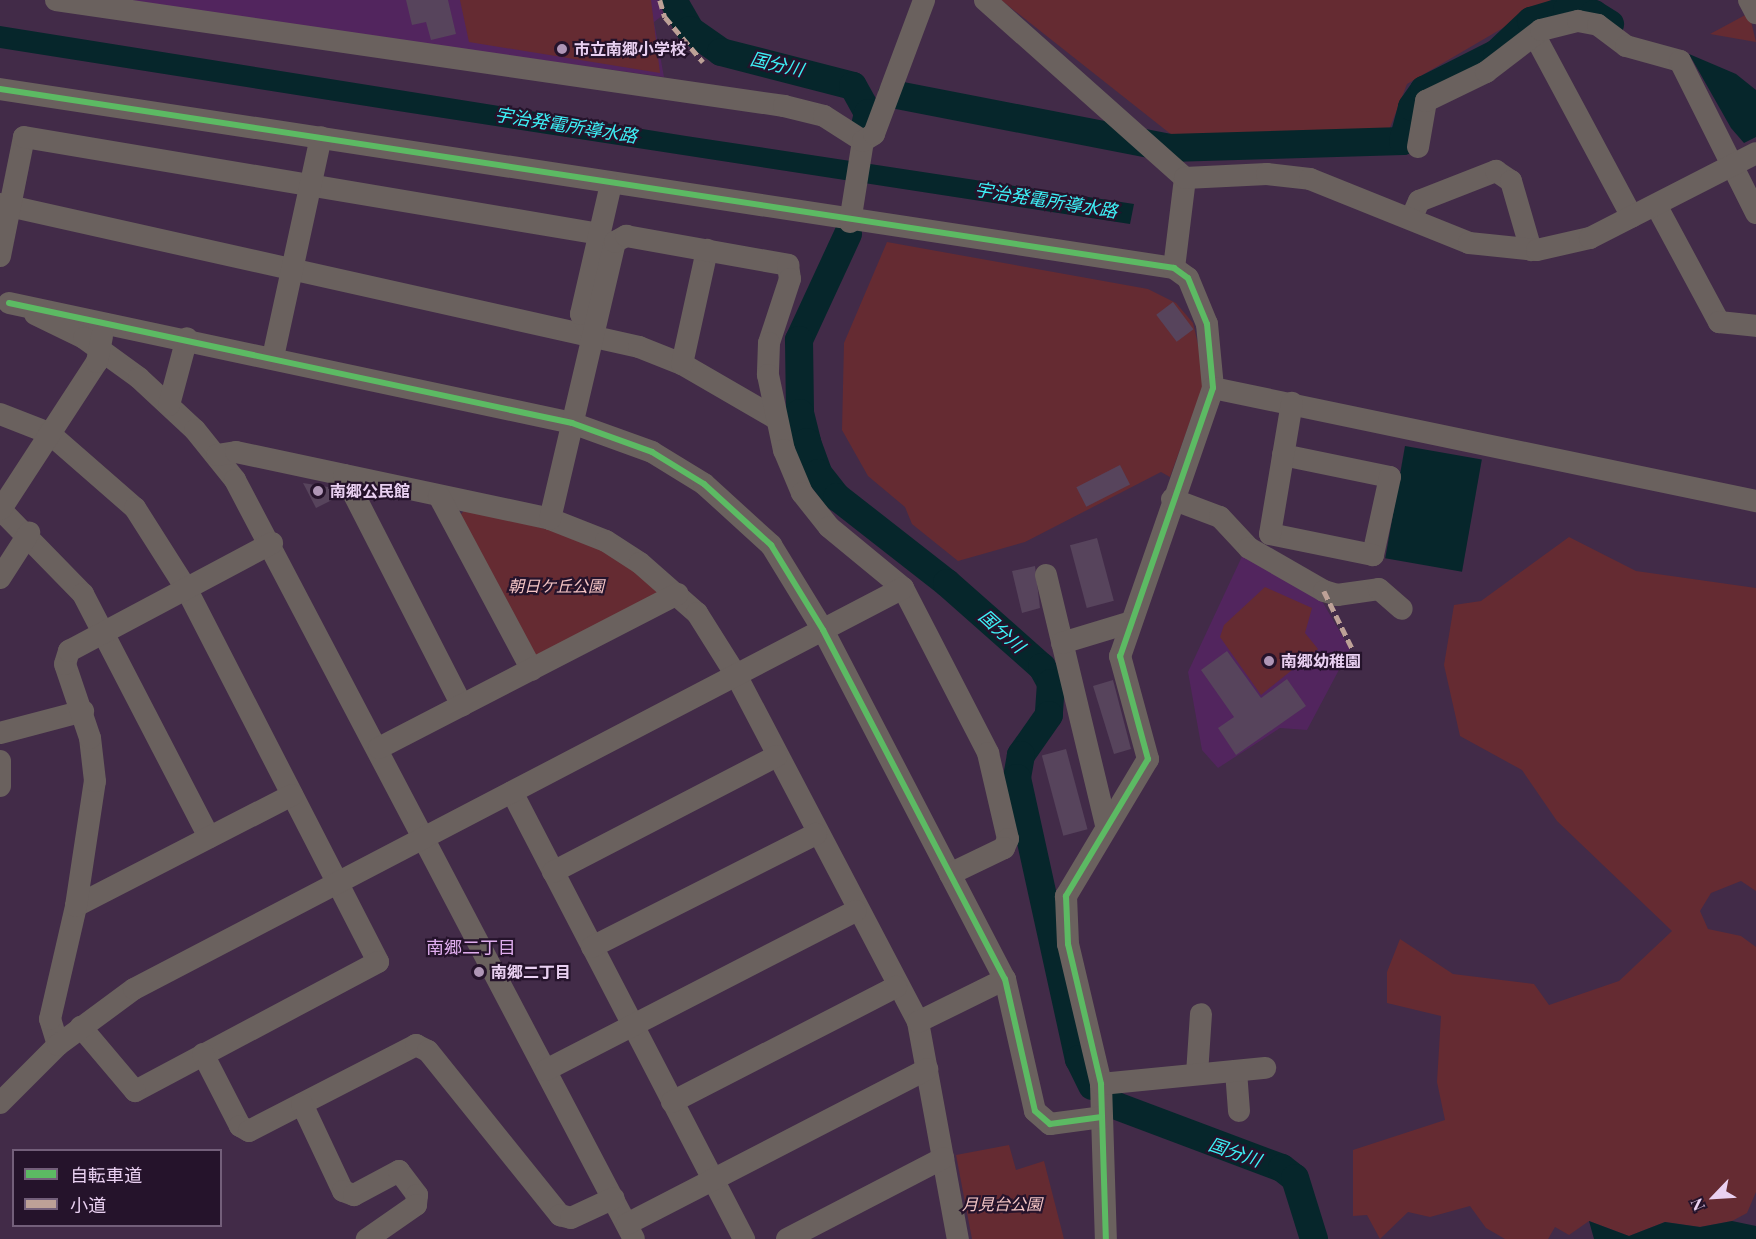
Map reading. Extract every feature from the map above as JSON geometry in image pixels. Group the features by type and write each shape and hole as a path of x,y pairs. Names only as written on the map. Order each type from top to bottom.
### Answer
{"street":[{"path":"56,0 784,106 824,116 863,141"},
{"path":"850,222 863,141 874,134 924,0"},
{"path":"985,0 1144,138 1185,178 1267,174 1310,179 1469,243 1531,250 1590,238 1756,153"},
{"path":"1749,0 1756,13"},
{"path":"1418,147 1418,122 1426,101 1486,72 1535,36 1559,23 1578,21 1598,25 1626,46 1680,61 1756,213"},
{"path":"1535,36 1632,217"},
{"path":"0,89 321,137 850,222 1174,268 1188,278 1202,308 1215,359 1213,388 1128,623 1120,656 1148,759 1078,869 1066,896 1064,921 1101,1084 1106,1239"},
{"path":"273,357 321,137"},
{"path":"0,256 6,205 24,138 600,234"},
{"path":"1411,219 1419,201 1496,171 1511,181 1531,250"},
{"path":"1174,268 1185,178"},
{"path":"593,335 581,314 611,184"},
{"path":"6,205 593,335 682,364 775,418"},
{"path":"1656,205 1719,322 1756,326"},
{"path":"550,519 615,242 626,236 788,265 791,271 769,343 775,418 802,493 829,527 903,588 987,753 1008,839 1004,848 950,874"},
{"path":"682,364 706,250"},
{"path":"5,301 112,321 572,423 634,444 704,484 771,545 823,630 1005,979 1035,1111 1050,1124 1102,1117"},
{"path":"5,301 101,350 170,405 217,456 272,543 630,1231 713,1179 927,1069"},
{"path":"112,321 100,339 101,350 1,509 29,533 70,575 106,634 209,837"},
{"path":"170,405 187,338"},
{"path":"1213,388 1756,501"},
{"path":"1283,455 1390,477 1373,555 1270,534 1283,455 1292,403"},
{"path":"0,414 50,433 135,508 187,590 378,962 135,1091 81,1026"},
{"path":"217,456 236,452 550,519 606,541 678,594 715,638 896,987 918,1022 958,1239"},
{"path":"344,474 462,706"},
{"path":"439,496 532,670"},
{"path":"1172,499 1220,518 1249,548 1324,591 1337,595 1379,589 1402,609"},
{"path":"0,578 29,533"},
{"path":"58,1045 50,1019 76,906 94,781 82,711 64,664 69,651 106,634 272,543"},
{"path":"1046,575 1106,825"},
{"path":"0,1104 58,1045 134,989 903,588"},
{"path":"379,748 678,594"},
{"path":"1062,643 1128,623"},
{"path":"0,733 82,711"},
{"path":"553,872 777,756"},
{"path":"0,761 0,786"},
{"path":"512,792 744,1239"},
{"path":"76,906 292,795"},
{"path":"592,947 816,834"},
{"path":"546,1070 856,911"},
{"path":"918,1022 1005,979"},
{"path":"672,1102 896,987"},
{"path":"1197,1074 1201,1014"},
{"path":"203,1054 240,1126 249,1131 416,1045 428,1051 560,1215 571,1218 614,1198"},
{"path":"1101,1084 1265,1068"},
{"path":"1236,1071 1239,1111"},
{"path":"302,1104 343,1191 354,1195 399,1171 417,1195 417,1204 367,1239"},
{"path":"787,1239 943,1158"}],"shaded area":[{"name":"市立南郷小学校","path":"103,0 661,0 663,15 654,22 664,77"},
{"name":"南郷幼稚園","path":"1245,550 1319,596 1350,649 1307,730 1280,728 1218,768 1202,750 1188,672"}],"green space":[{"path":"460,0 651,0 660,73 469,42"},
{"path":"1001,0 1551,0 1407,84 1384,143 1182,143"},
{"path":"1749,13 1756,42 1710,34"},
{"path":"887,242 1148,289 1176,303 1193,323 1206,378 1170,477 1161,472 1025,542 958,561 912,524 905,507 868,476 842,430 844,343"},
{"name":"朝日ケ丘公園","path":"466,508 595,542 660,584 658,596 539,657 529,653 458,518"},
{"path":"1569,537 1636,571 1756,588 1756,891 1741,881 1711,893 1700,911 1708,929 1741,936 1756,947 1756,1192 1747,1213 1732,1221 1700,1227 1665,1222 1629,1236 1589,1221 1569,1235 1555,1227 1548,1239 1505,1239 1486,1228 1470,1206 1430,1217 1408,1212 1380,1239 1367,1215 1353,1216 1353,1150 1445,1120 1437,1082 1441,1016 1387,1003 1387,972 1400,939 1453,974 1534,984 1549,1005 1619,981 1672,931 1557,821 1522,770 1460,736 1444,665 1454,605 1481,601"},
{"path":"1265,587 1312,608 1305,633 1318,649 1261,695 1220,637 1224,625"},
{"name":"月見台公園","path":"1009,1145 1016,1170 1044,1161 1064,1239 972,1239 956,1155"}],"water":[{"name":"宇治発電所導水路","path":"0,26 686,136 1134,204 1130,224 398,111 0,48"},
{"path":"1689,54 1736,74 1756,90 1756,137 1744,143 1731,128"},
{"path":"1405,446 1482,460 1462,572 1385,558"},
{"path":"1589,1221 1629,1236 1665,1222 1700,1227 1732,1221 1756,1226 1756,1239 1594,1239"}],"building":[{"path":"406,0 448,0 456,34 431,40 426,22 412,25"},
{"path":"1173,302 1193,329 1177,342 1156,315"},
{"path":"1120,465 1130,485 1086,507 1076,487"},
{"name":"南郷公民館","path":"303,483 328,487 334,499 316,508"},
{"path":"1097,538 1114,601 1087,608 1070,545"},
{"path":"1035,566 1040,608 1022,613 1012,571"},
{"path":"1227,651 1261,698 1287,679 1306,706 1236,755 1218,728 1234,717 1201,670"},
{"path":"1113,680 1131,749 1114,754 1093,686"},
{"path":"1066,749 1087,829 1063,836 1042,755"}],"waterway":[{"name":"国分川","path":"673,0 690,30 721,52 853,86 868,113 864,131"},
{"path":"892,94 1169,148 1403,141 1412,107 1424,90 1497,53 1531,21 1567,10 1594,14 1610,24"},
{"name":"国分川","path":"848,234 799,340 800,413 807,442 818,473 837,497 947,583 1042,667 1051,683 1049,715 1021,755 1017,778 1079,1059 1092,1086"},
{"name":"国分川","path":"1114,1105 1282,1168 1295,1178 1314,1239"}],"marked path":[{"path":"660,0 665,17 703,62"},
{"path":"1324,591 1352,648"}],"cycle path":[{"path":"0,89 1174,268 1188,278 1207,324 1213,388 1120,656 1148,759 1066,896 1068,944 1101,1084 1106,1239"},
{"path":"9,303 572,423 652,452 704,484 771,545 823,630 1005,979 1035,1111 1050,1124 1102,1117"}],"place":[{"name":"市立南郷小学校","path":"562,49"},
{"name":"南郷公民館","path":"318,491"},
{"name":"南郷幼稚園","path":"1269,661"},
{"name":"南郷二丁目","path":"479,972"}],"district":[{"name":"南郷二丁目","path":"471,947"}]}
